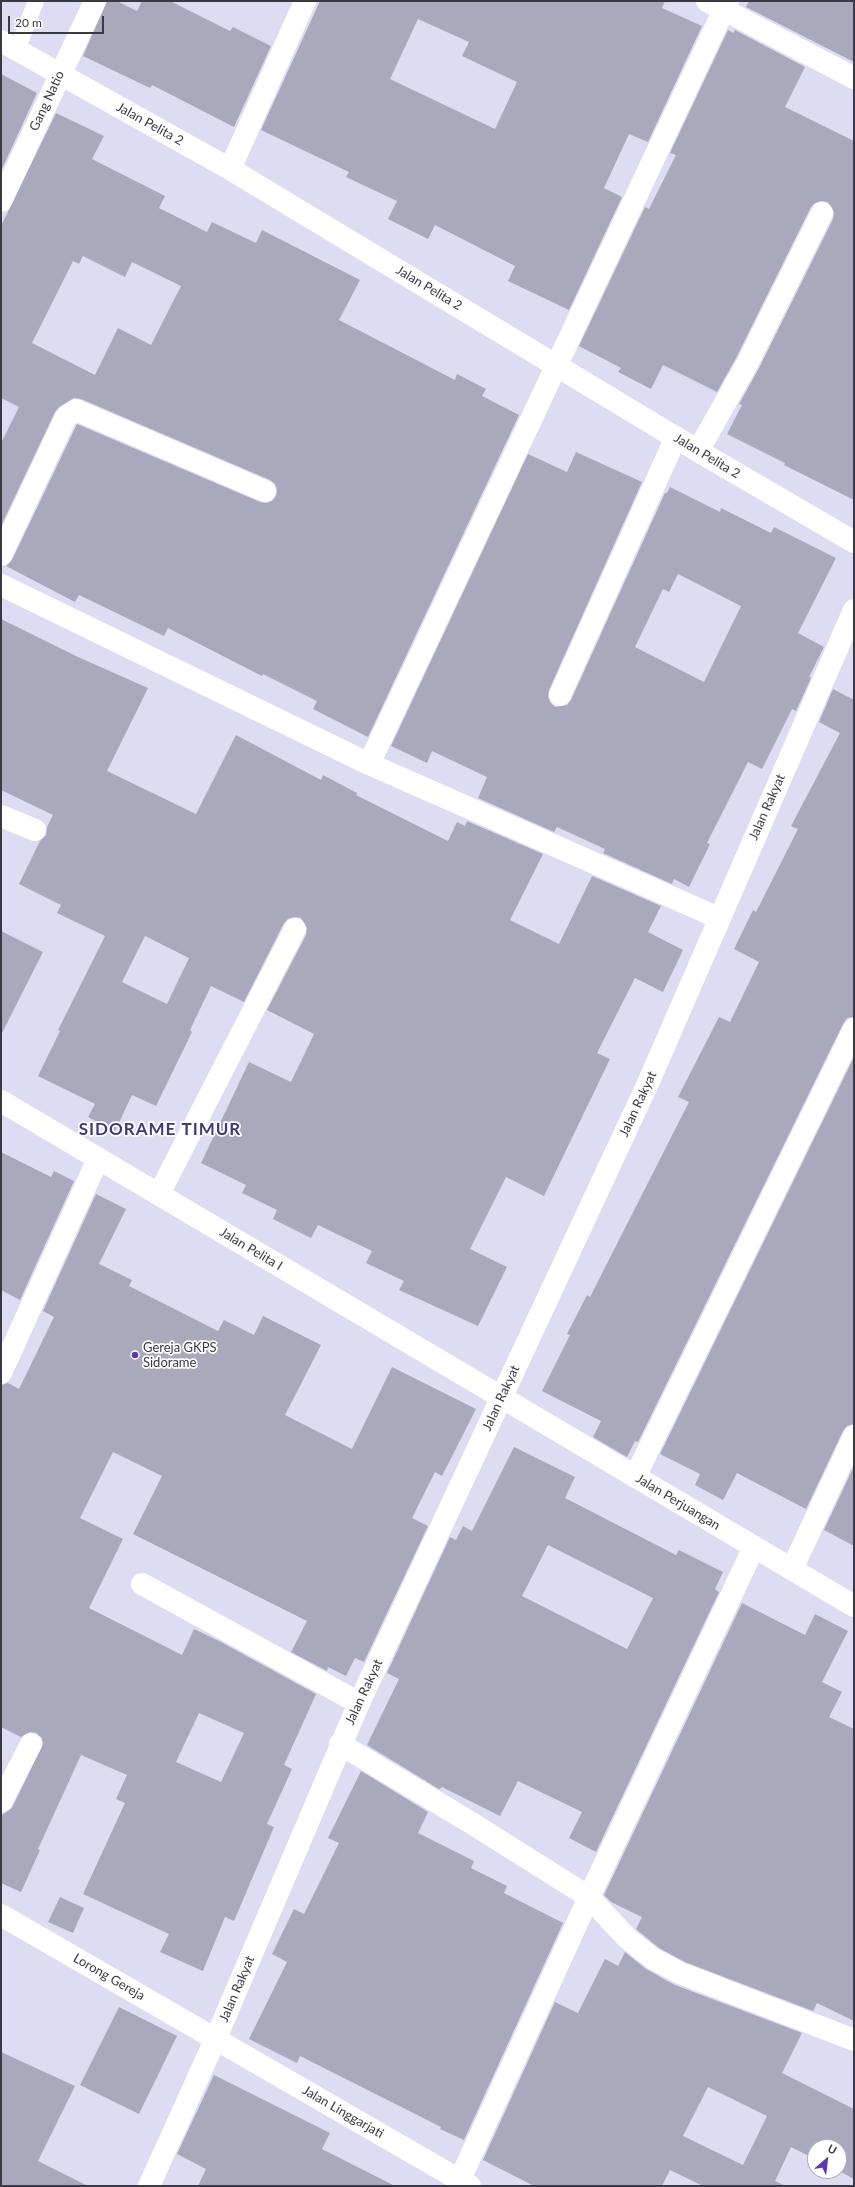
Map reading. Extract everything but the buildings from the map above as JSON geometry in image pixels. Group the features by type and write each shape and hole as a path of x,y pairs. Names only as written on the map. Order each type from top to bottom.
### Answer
{"street":[{"name":"Gang Natio","path":"1,201 95,1"},
{"path":"230,169 304,1"},
{"path":"369,764 556,364 720,4 854,78"},
{"name":"Jalan Pelita 2","path":"9,46 60,73 230,169 556,364 698,451 854,542"},
{"path":"698,451 747,364 822,213"},
{"path":"1,555 66,417 76,410 265,491"},
{"path":"560,696 676,437"},
{"path":"1,584 369,764 719,918"},
{"name":"Jalan Rakyat","path":"149,2186 216,2038 340,1744 649,1081 854,610"},
{"path":"1,816 35,830"},
{"path":"159,1194 295,929"},
{"path":"635,1477 854,1030"},
{"name":"Jalan Pelita I","path":"1,1101 502,1397"},
{"path":"1,1373 98,1159"},
{"name":"Jalan Perjuangan","path":"502,1397 854,1606"},
{"path":"792,1569 854,1436"},
{"path":"462,2184 589,1897 754,1547"},
{"path":"142,1584 359,1703"},
{"path":"1,1802 31,1744"},
{"path":"340,1744 589,1897 627,1938 652,1958 680,1973 854,2040"},
{"name":"Lorong Gereja","path":"1,1915 216,2038"},
{"name":"Jalan Linggarjati","path":"216,2038 462,2184"}],"lane":[{"path":"9,46 36,1"}],"place":[{"name":"Gereja GKPS Sidorame","path":"135,1355"}],"district":[{"name":"SIDORAME TIMUR","path":"160,1130"}]}
